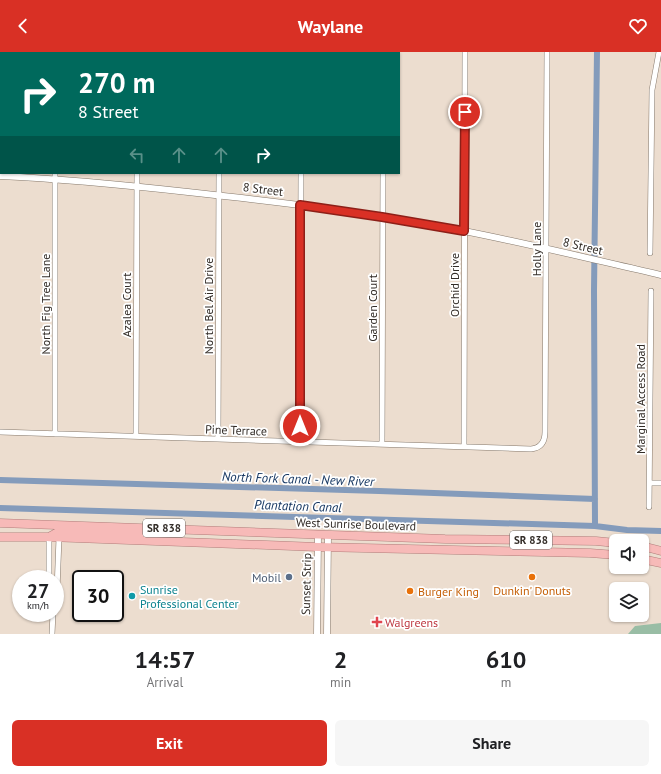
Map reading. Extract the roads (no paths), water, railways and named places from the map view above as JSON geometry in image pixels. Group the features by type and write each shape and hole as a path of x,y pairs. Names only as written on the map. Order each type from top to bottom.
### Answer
{"highway":[{"name":"West Sunrise Boulevard","path":"0,523 165,528 318,535 609,542"},
{"path":"0,532 40,533 47,525"},
{"path":"49,537 58,532 148,534 165,528"},
{"name":"West Sunrise Boulevard","path":"0,537 49,537 318,547 609,554"},
{"path":"649,548 661,551"},
{"path":"649,560 661,563"}],"street":[{"name":"Orchid Drive","path":"464,446 465,52"},
{"name":"Holly Lane","path":"541,445 545,439 547,52"},
{"path":"650,253 652,90 659,52"},
{"name":"Azalea Court","path":"136,436 137,174"},
{"name":"North Bel Air Drive","path":"218,174 218,439"},
{"path":"300,441 301,174"},
{"name":"Garden Court","path":"382,444 383,174"},
{"name":"8 Street","path":"0,176 55,176 137,187 300,205 382,217 464,231 661,275"},
{"name":"North Fig Tree Lane","path":"55,176 55,434"},
{"name":"Marginal Access Road","path":"649,507 651,291"},
{"name":"Pine Terrace","path":"0,432 531,449 541,445"},
{"path":"650,483 661,483"},
{"name":"Sunset Strip","path":"317,634 318,535"},
{"name":"Sunset Strip","path":"327,634 328,535"},
{"path":"49,537 49,570"},
{"path":"58,570 59,538"},
{"path":"52,634 53,622"}],"waterway":[{"path":"595,526 594,290 597,52"},
{"name":"North Fork Canal - New River","path":"0,480 595,499"},
{"name":"Plantation Canal","path":"0,508 595,526 627,530 661,531"}],"place":[{"name":"Mobil","path":"289,577"},
{"name":"Dunkin' Donuts","path":"532,577"},
{"name":"Burger King","path":"410,591"},
{"name":"Sunrise Professional Center","path":"132,596"},
{"name":"Walgreens","path":"377,622"}]}
